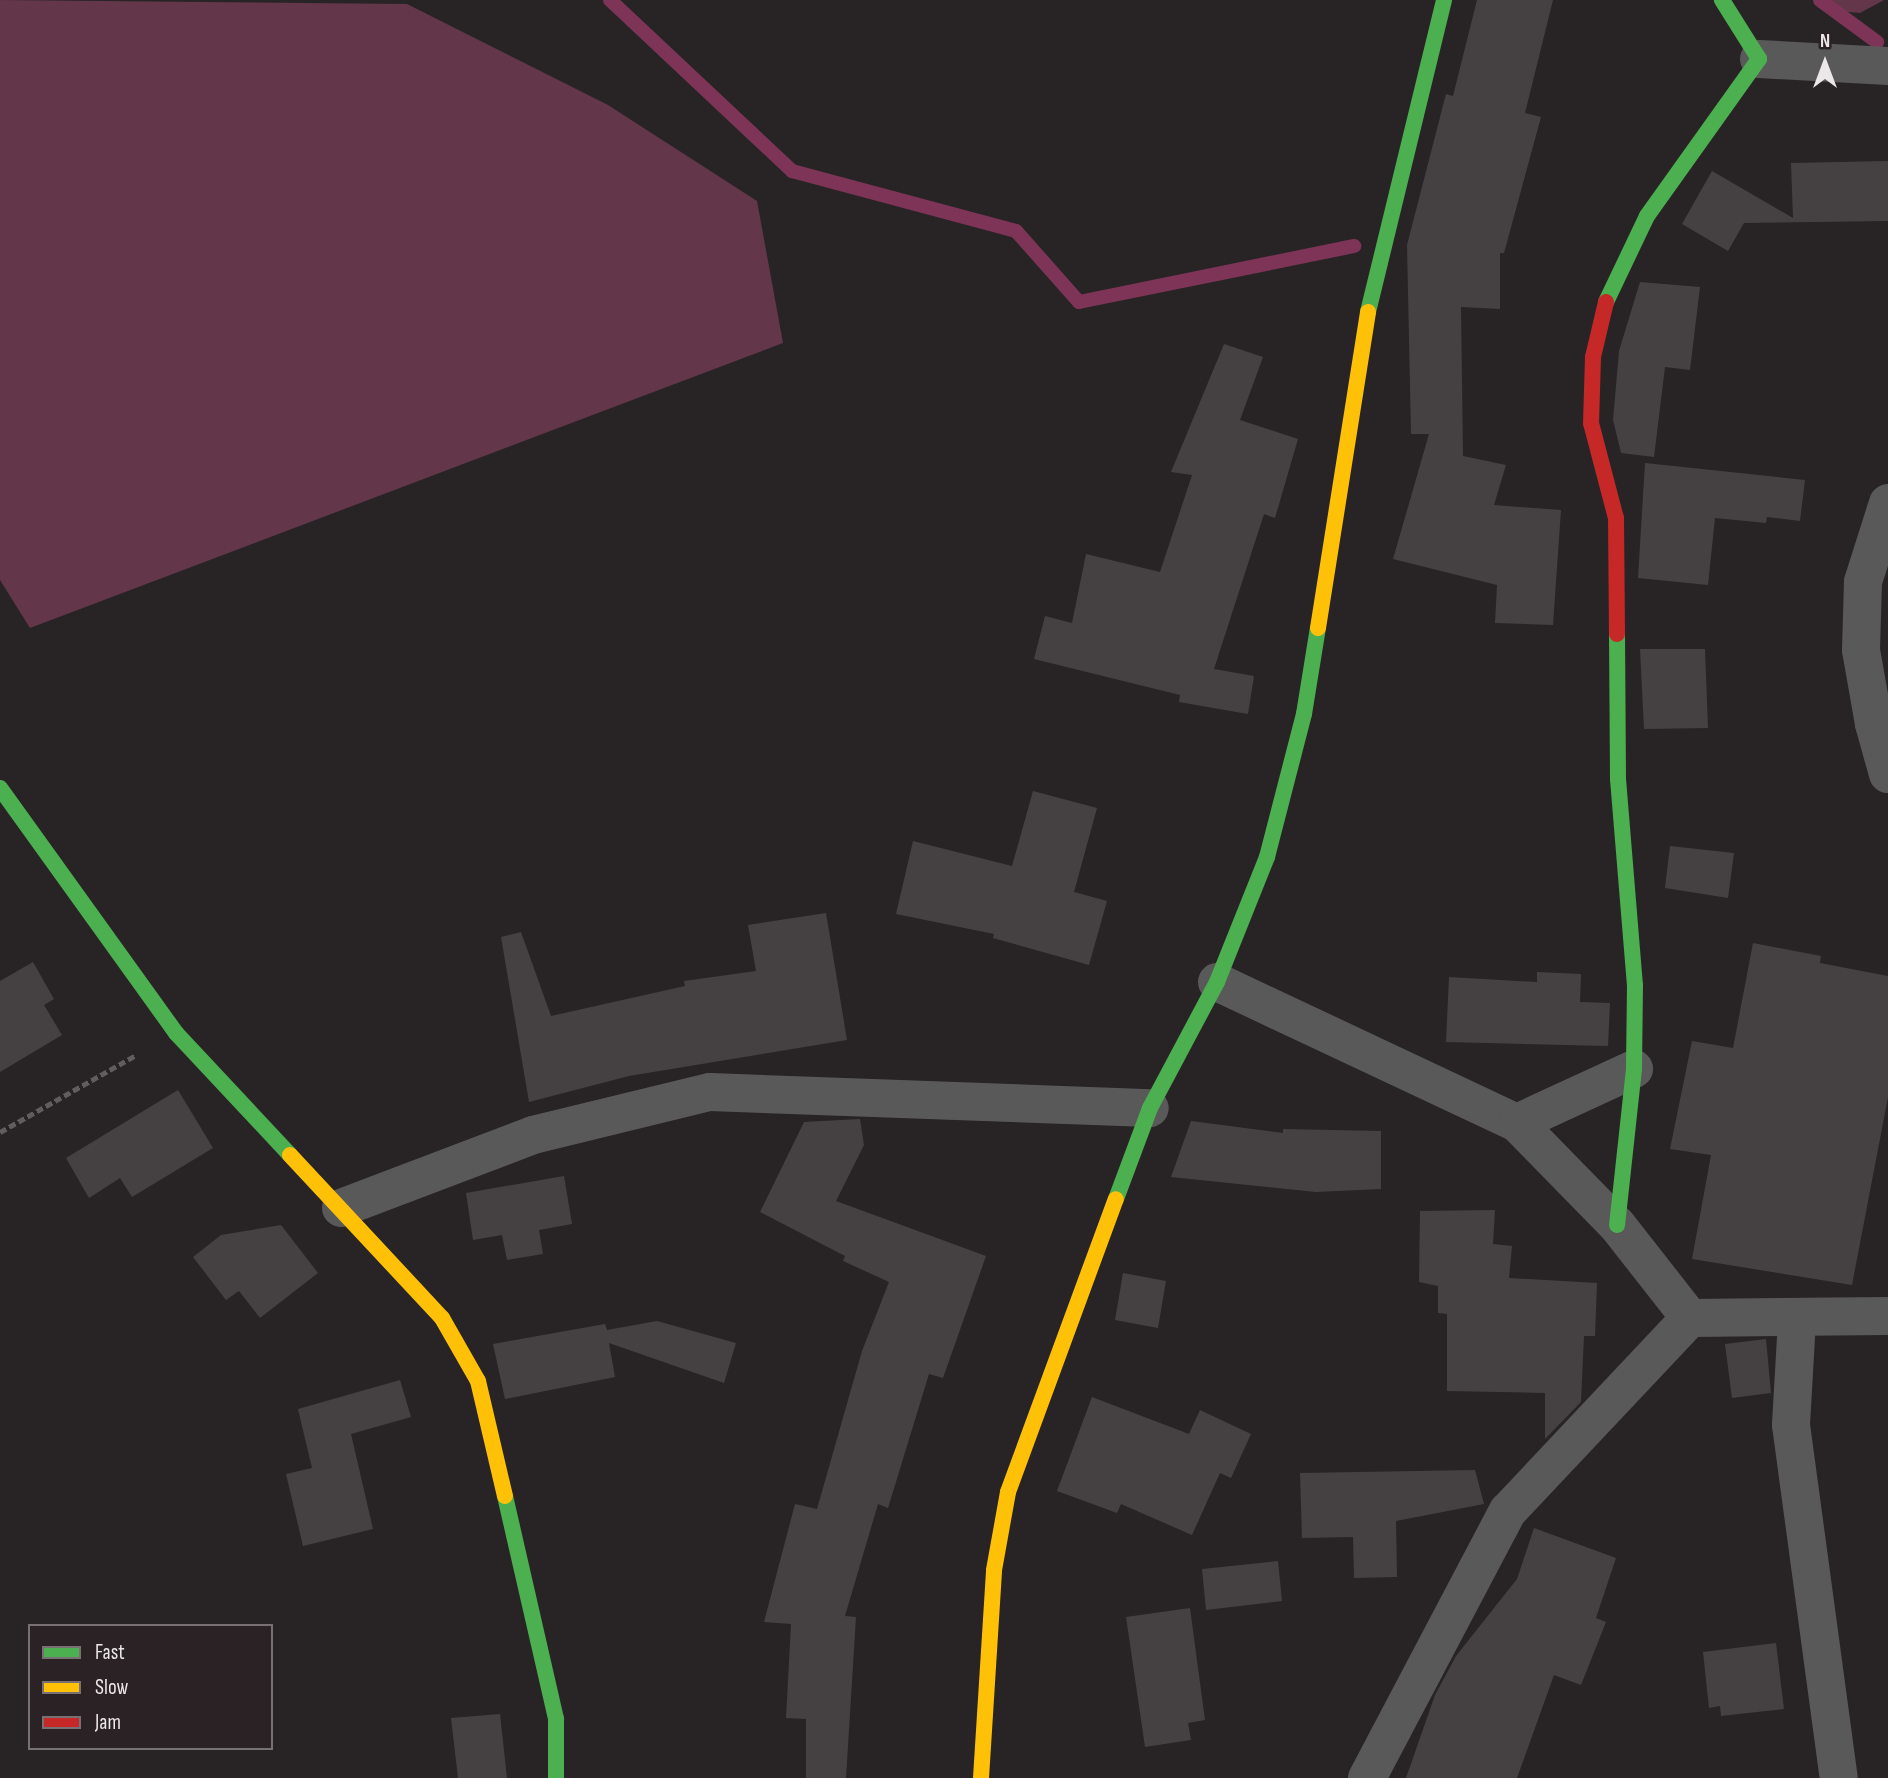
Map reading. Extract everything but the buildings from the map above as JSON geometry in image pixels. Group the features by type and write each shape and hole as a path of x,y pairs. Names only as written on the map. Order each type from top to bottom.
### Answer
{"street":[{"path":"981,1778 994,1570 1008,1492 1150,1108 1217,982 1267,857 1304,714 1367,317 1444,0"},
{"path":"1722,0 1759,59"},
{"path":"1759,59 1888,66"},
{"path":"1617,1226 1634,1069 1635,985 1618,779 1616,518 1591,423 1593,357 1605,302 1647,216 1759,59"},
{"path":"1888,503 1863,582 1861,649 1874,724 1888,774"},
{"path":"0,788 176,1033 442,1318 478,1381 497,1450 556,1719 556,1778"},
{"path":"1217,982 1517,1123 1617,1226 1690,1318"},
{"path":"1517,1123 1634,1069"},
{"path":"341,1208 533,1135 710,1092 1150,1108"},
{"path":"1367,1778 1508,1511 1690,1318 1797,1320 1888,1316"},
{"path":"1797,1320 1791,1425 1839,1778"}],"path":[{"path":"0,1132 176,1033"}],"shaded area":[{"path":"0,0 407,4 608,105 757,201 783,343 30,628 0,580"},
{"path":"1814,0 1884,0 1860,13 1828,10"}],"waterway":[{"path":"610,0 792,171 1016,231 1079,302 1354,246"},
{"path":"1820,0 1877,42"}],"traffic: fast":[{"path":"1368,312 1444,0"},
{"path":"1606,302 1647,216 1759,59 1722,0"},
{"path":"1116,1199 1150,1108 1217,982 1267,857 1304,714 1318,628"},
{"path":"1617,634 1618,779 1635,985 1634,1069 1617,1225"},
{"path":"0,788 176,1033 290,1155"},
{"path":"505,1496 556,1719 556,1778"}],"traffic: slow":[{"path":"1318,628 1368,312"},
{"path":"290,1155 442,1318 478,1381 505,1496"},
{"path":"981,1778 994,1570 1008,1492 1116,1199"}],"traffic: jam":[{"path":"1606,302 1593,357 1591,423 1616,518 1617,634"}]}
